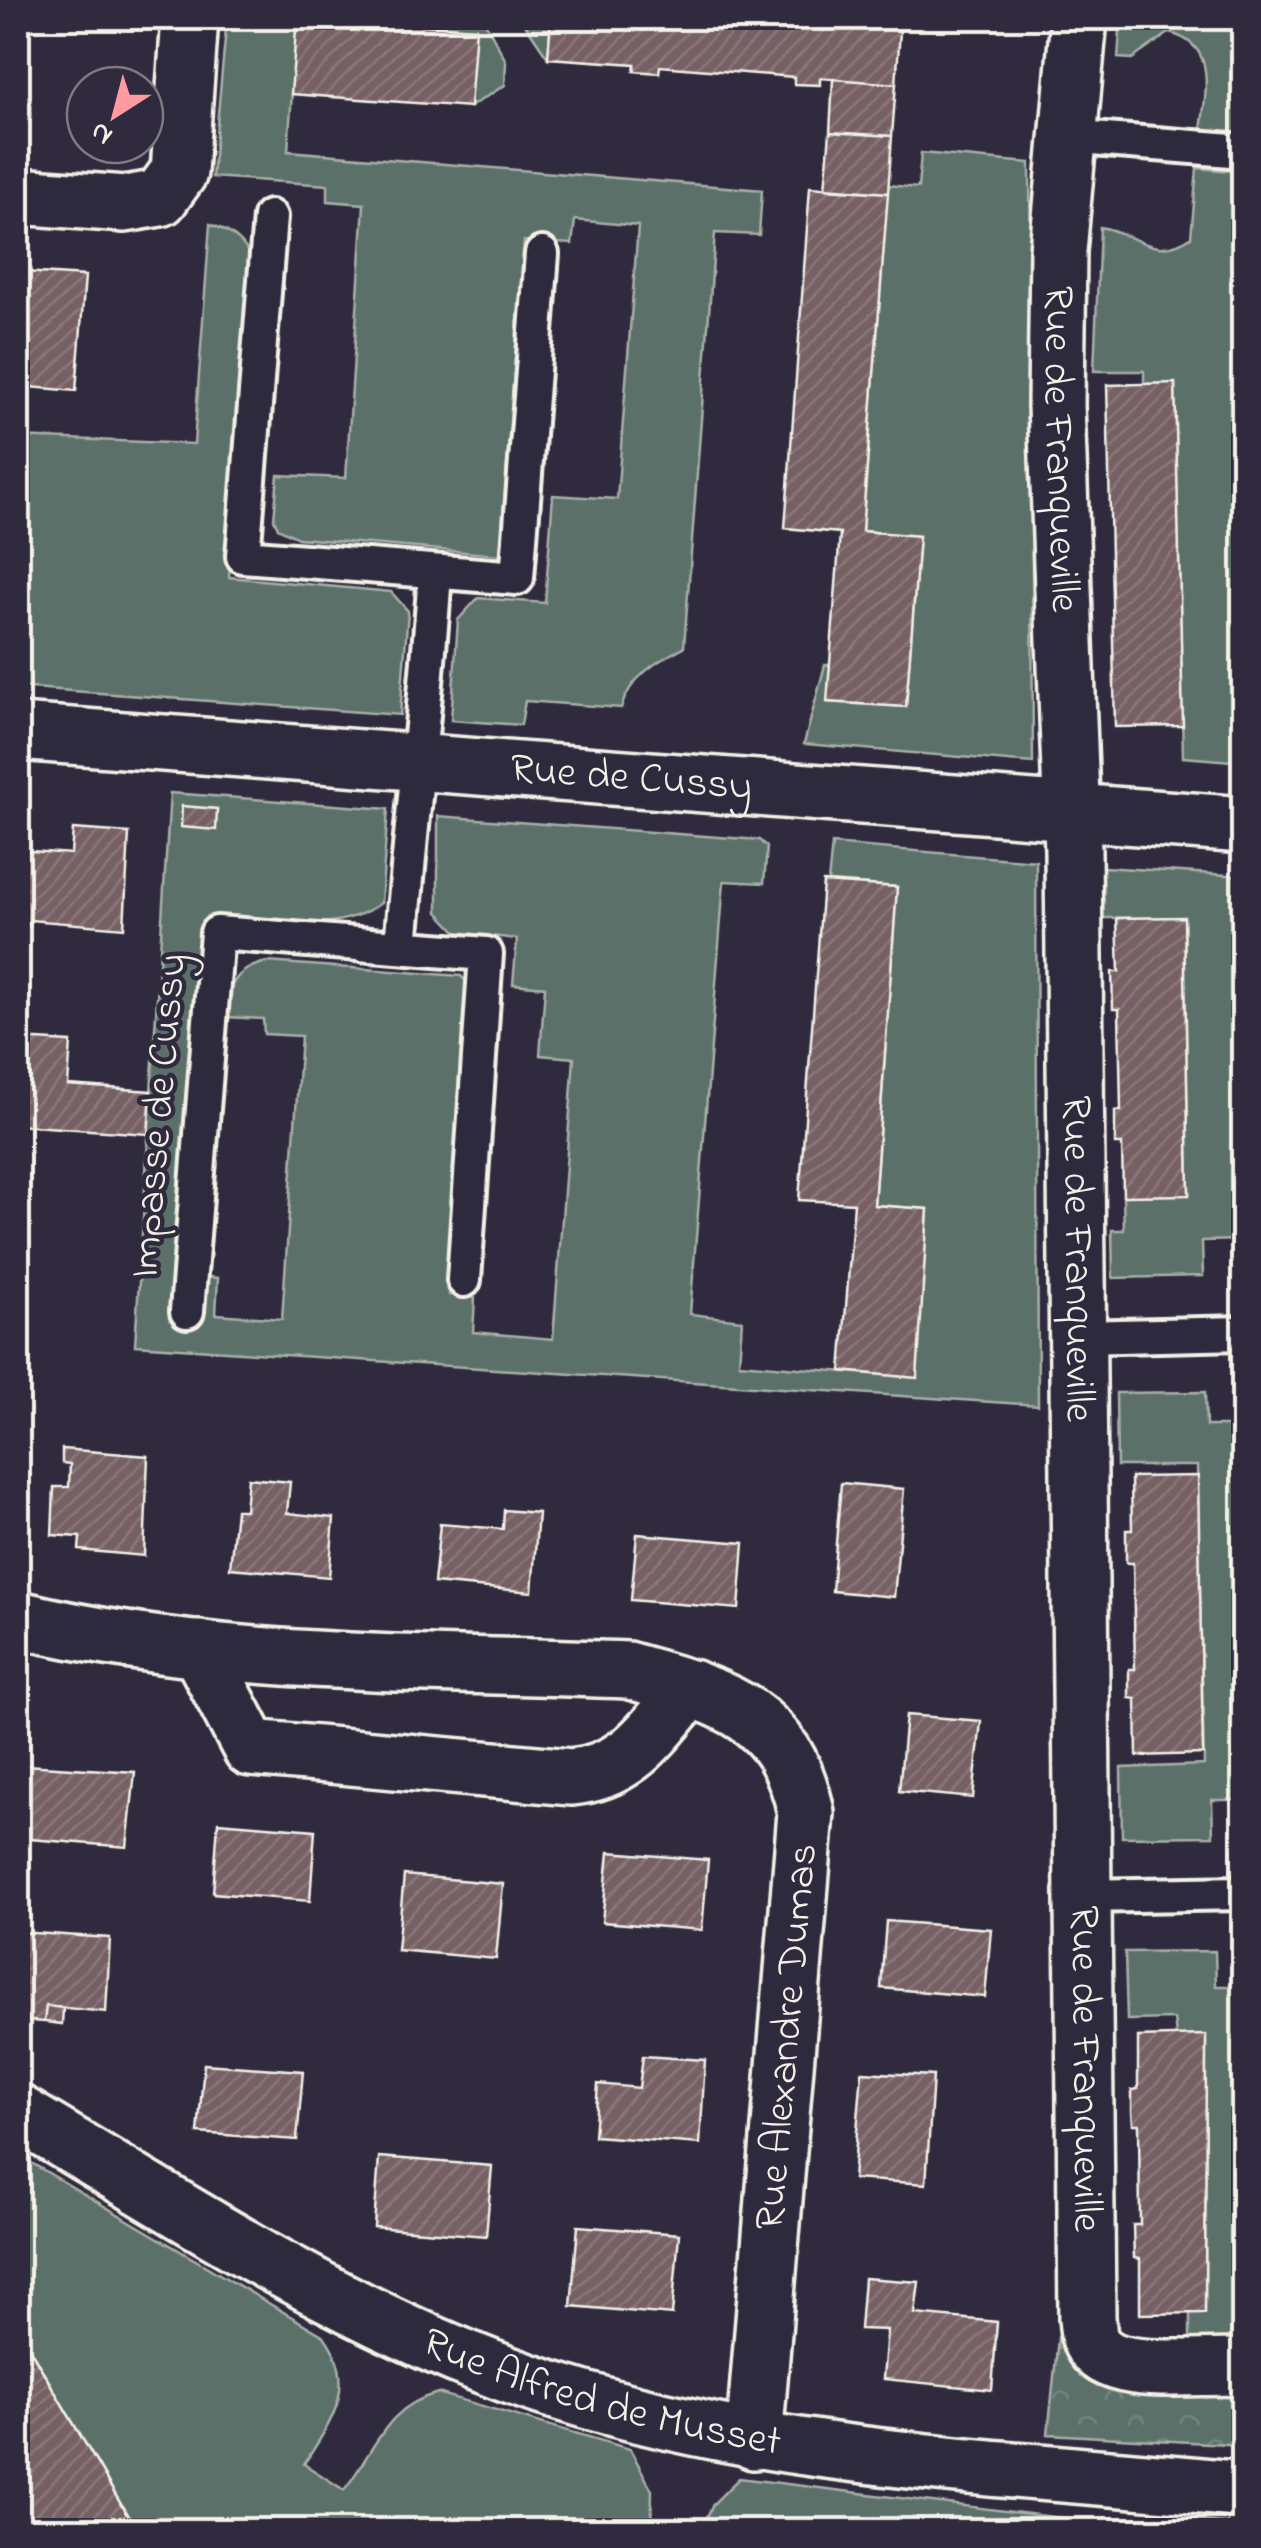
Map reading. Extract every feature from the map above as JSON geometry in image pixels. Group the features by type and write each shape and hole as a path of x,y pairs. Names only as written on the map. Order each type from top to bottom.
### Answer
{"street":[{"path":"18,196 125,204 160,198 178,172 190,18"},
{"name":"Rue de Franqueville","path":"1078,18 1058,252 1056,405 1072,812 1087,2318 1092,2344 1107,2358 1130,2367 1244,2368"},
{"name":"Rue de Cussy","path":"18,732 1244,825"},
{"name":"Rue Alexandre Dumas","path":"18,1619 80,1634 199,1649 627,1670 691,1688 734,1706 783,1746 798,1772 806,1813 754,2442"},
{"path":"199,1649 251,1748 571,1777 600,1775 623,1763 691,1688"},
{"name":"Rue Alfred de Musset","path":"18,2113 315,2289 401,2332 560,2392 754,2442 1141,2493 1244,2490"}],"lane":[{"path":"1067,137 1244,152"},
{"path":"270,217 244,556 517,578 542,254"},
{"path":"401,948 416,762 426,718 435,572"},
{"name":"Impasse de Cussy","path":"187,1311 217,932 486,954 464,1280"},
{"path":"1077,1336 1244,1333"},
{"path":"1082,1896 1244,1893"}],"green space":[{"path":"227,18 297,18 288,151 762,190 759,235 715,233 684,647 638,679 621,708 525,701 521,725 451,720 458,620 478,598 545,603 553,495 617,499 638,226 575,220 572,244 524,241 500,555 298,538 278,528 274,519 278,475 346,478 364,204 328,201 328,185 212,177"},
{"path":"338,18 483,18 506,61 505,85 470,107 475,28"},
{"path":"521,18 551,18 548,58"},
{"path":"1121,18 1243,18 1243,136 1201,131 1205,72 1196,48 1185,39 1169,33 1132,59 1118,58"},
{"path":"921,153 1030,163 1033,763 804,744 825,665 831,665 828,702 906,707 919,536 862,531 888,185 918,188"},
{"path":"1197,168 1243,172 1243,762 1183,757 1175,384 1144,384 1144,371 1094,371 1100,227 1155,247 1191,237"},
{"path":"210,224 241,242 250,256 254,274 229,577 391,592 408,611 400,715 18,687 18,437 194,444"},
{"path":"170,793 388,809 381,903 361,914 319,923 207,916 182,1275 218,1278 216,1314 282,1319 301,1036 264,1034 263,1019 226,1017 228,996 240,974 267,962 461,976 474,990 449,1295 475,1298 473,1332 553,1339 574,1058 540,1055 545,987 513,984 517,939 457,932 438,912 438,816 759,840 767,847 764,883 724,881 690,1314 742,1320 739,1363 916,1378 928,1209 874,1205 897,887 828,882 832,844 1036,861 1038,1405 135,1345"},
{"path":"1103,867 1243,876 1243,1240 1202,1241 1203,1276 1113,1278 1112,1230 1124,1230 1123,1196 1189,1194 1184,918 1101,918"},
{"path":"1205,1392 1206,1426 1243,1426 1243,1800 1212,1800 1213,1836 1122,1837 1121,1768 1204,1765 1197,1466 1117,1466 1116,1393"},
{"path":"1215,1951 1216,1986 1243,1986 1243,2337 1190,2340 1190,2313 1205,2312 1206,2036 1176,2036 1174,2019 1127,2020 1125,1952"},
{"path":"18,2155 324,2336 340,2370 338,2402 304,2464 344,2490 393,2419 405,2408 438,2393 630,2449 652,2490 651,2530 136,2530 18,2329"},
{"path":"1058,2338 1078,2362 1243,2390 1243,2445 1048,2434"},
{"path":"739,2478 1070,2519 1093,2530 701,2530 713,2504"},
{"path":"1184,2519 1243,2525 1243,2530 1182,2530"}],"building":[{"path":"297,18 476,28 470,107 291,94"},
{"path":"551,18 901,18 896,84 820,78 820,85 794,84 794,77 660,66 659,73 634,71 635,64 548,58"},
{"path":"833,79 896,84 892,136 830,132"},
{"path":"830,132 892,136 888,193 825,189"},
{"path":"810,187 888,193 862,531 919,536 906,707 827,702 840,533 785,528"},
{"path":"23,272 85,276 76,391 18,386"},
{"path":"1175,383 1183,726 1115,727 1107,385"},
{"path":"182,806 217,809 216,830 181,827"},
{"path":"73,829 129,833 124,928 30,920 30,926 18,925 18,850 71,854"},
{"path":"823,882 897,887 874,1205 928,1209 917,1378 841,1371 854,1203 799,1200"},
{"path":"1184,917 1189,1195 1123,1196 1122,1144 1115,1144 1115,1111 1121,1111 1119,1009 1113,1009 1112,972 1119,972 1117,918"},
{"path":"18,1039 71,1042 68,1085 151,1091 148,1134 18,1125"},
{"path":"62,1449 148,1456 144,1556 79,1550 80,1537 52,1535 54,1487 69,1487 70,1464 62,1463"},
{"path":"1198,1476 1203,1754 1137,1756 1136,1699 1129,1698 1129,1669 1135,1669 1133,1563 1126,1563 1126,1530 1132,1530 1131,1477"},
{"path":"248,1478 290,1482 287,1513 334,1518 329,1577 230,1568 236,1510 245,1510"},
{"path":"841,1483 904,1489 894,1597 832,1591"},
{"path":"504,1510 538,1513 532,1592 434,1583 440,1524 503,1529"},
{"path":"637,1534 744,1543 739,1609 631,1600"},
{"path":"906,1715 981,1721 973,1798 899,1791"},
{"path":"24,1765 135,1772 127,1847 18,1838"},
{"path":"218,1822 315,1830 310,1901 213,1893"},
{"path":"609,1852 708,1860 702,1930 602,1922"},
{"path":"404,1875 503,1884 496,1959 397,1950"},
{"path":"886,1921 991,1929 985,1997 881,1988"},
{"path":"18,1932 110,1938 106,2012 46,2006 44,2022 18,2020"},
{"path":"46,2006 63,2008 62,2024 44,2022"},
{"path":"1206,2035 1205,2313 1140,2314 1140,2259 1134,2258 1133,2225 1140,2225 1139,2124 1133,2124 1132,2111 1132,2090 1138,2089 1138,2037"},
{"path":"643,2056 705,2060 700,2144 594,2136 598,2084 639,2088"},
{"path":"204,2064 303,2071 297,2140 198,2133"},
{"path":"862,2072 933,2076 926,2184 853,2179"},
{"path":"379,2157 492,2166 486,2236 374,2227"},
{"path":"578,2226 679,2234 672,2315 571,2306"},
{"path":"864,2278 919,2282 915,2314 997,2322 992,2390 883,2379 887,2330 860,2329"},
{"path":"18,2329 136,2530 18,2530"}]}
